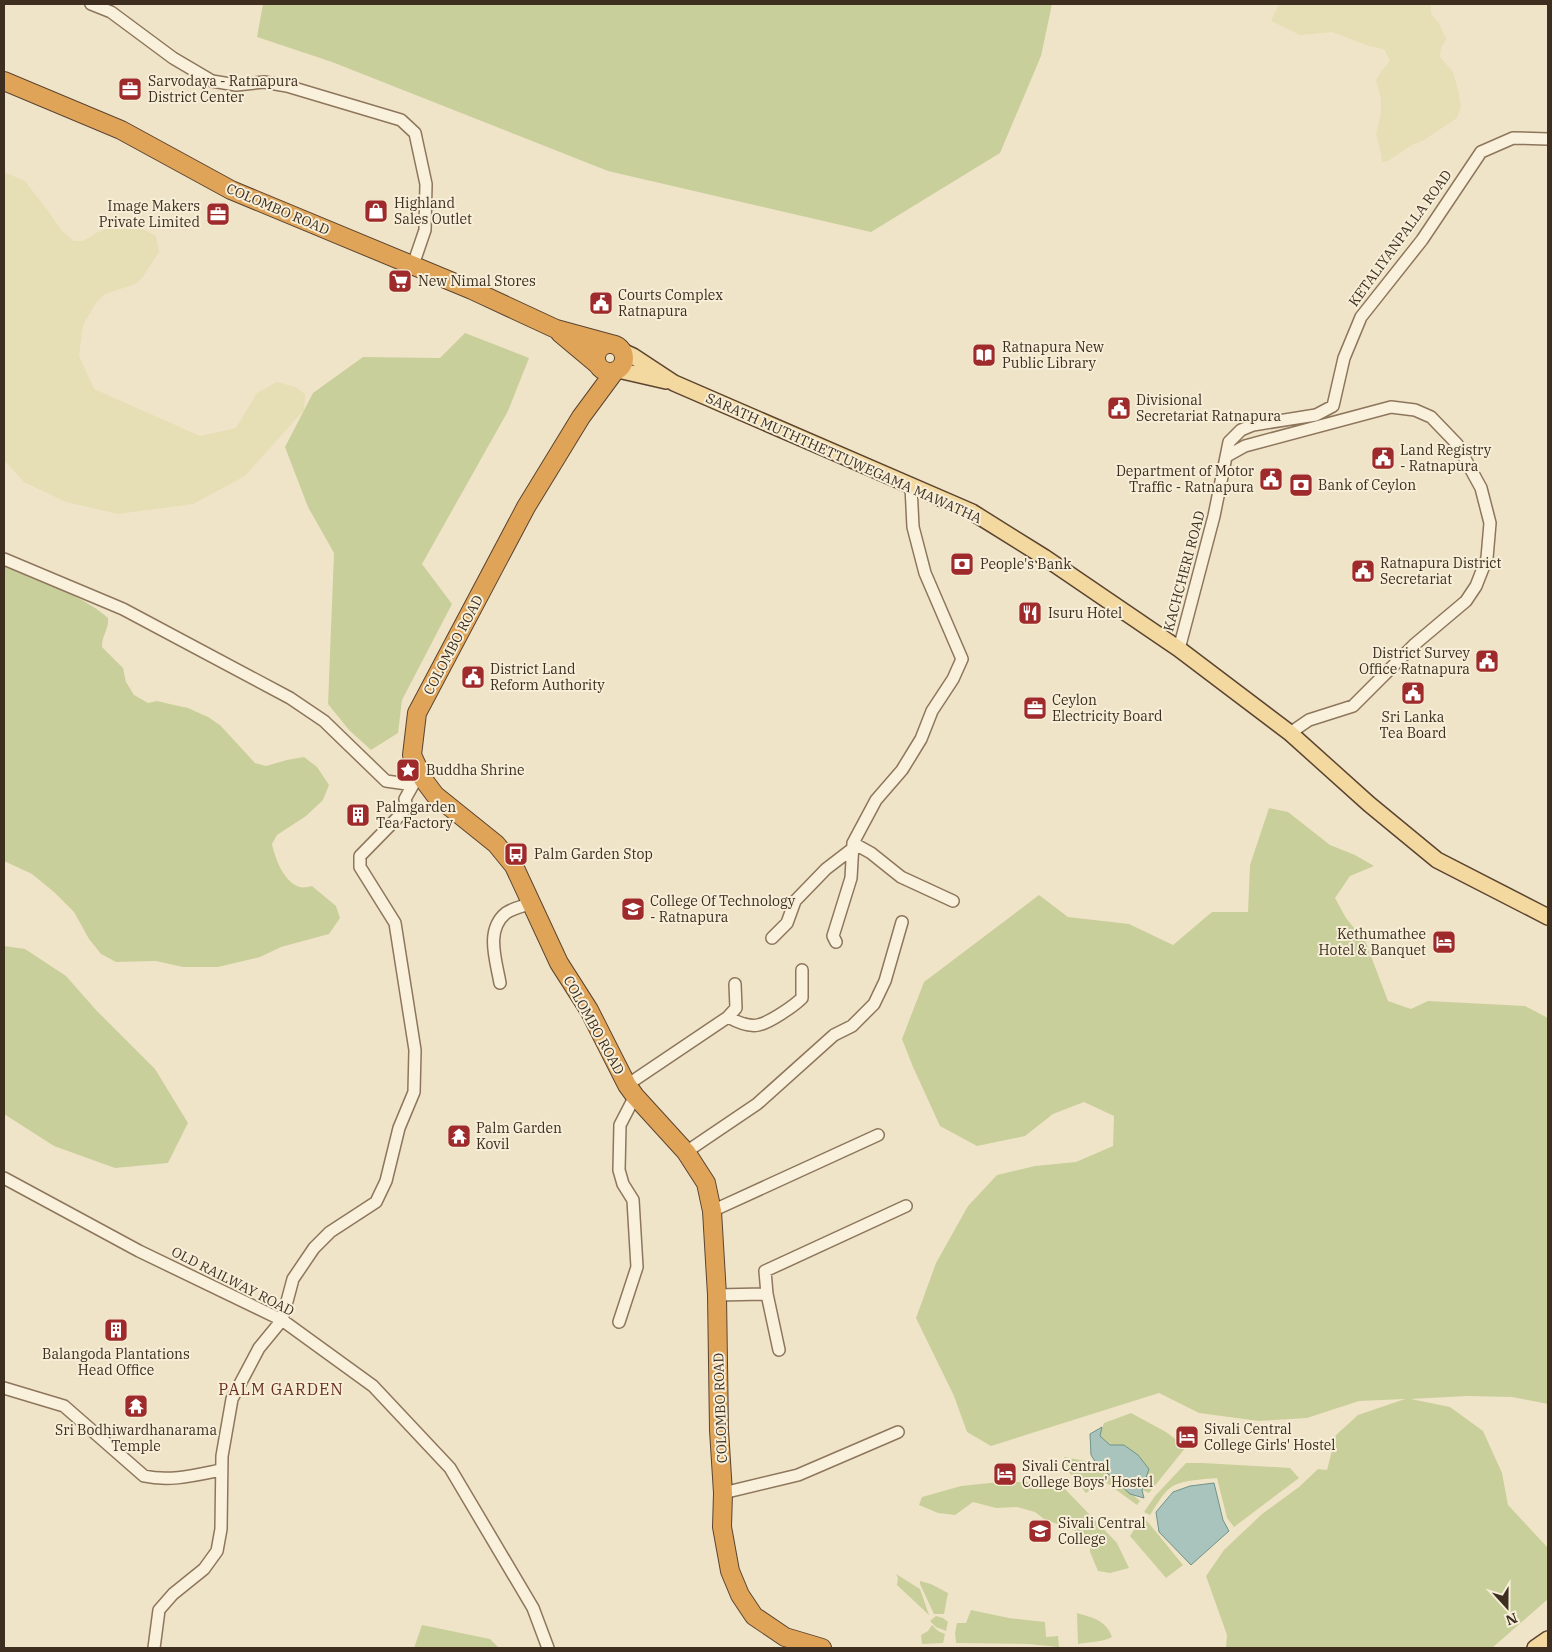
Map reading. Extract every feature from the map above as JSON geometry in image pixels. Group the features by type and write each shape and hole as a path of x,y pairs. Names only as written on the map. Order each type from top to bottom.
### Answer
{"highway":[{"name":"COLOMBO ROAD","path":"4,81 121,130 231,190 488,297 556,329 616,347"},
{"name":"COLOMBO ROAD","path":"556,329 597,365 581,417"},
{"path":"601,346 616,347 624,359 617,371 608,372 597,365 596,359 601,346"},
{"name":"COLOMBO ROAD","path":"617,371 581,417 526,507 418,713 412,755 419,781 496,844 514,866 559,963 589,1010 631,1091 686,1152 706,1183 712,1211 717,1295 719,1430 723,1493 722,1527 730,1571 740,1595 754,1616 785,1637 822,1648"}],"main road":[{"path":"616,347 674,383"},
{"path":"617,371 674,383"},
{"name":"SARATH MUTHTHETTUWEGAMA MAWATHA","path":"674,383 972,512 1044,557 1179,649 1290,733 1369,804 1437,860 1548,917"},
{"path":"1535,1648 1548,1639"}],"street":[{"path":"91,4 111,12 173,58 212,81 236,85 264,82 287,86 401,120 415,133 426,184 425,230 413,265"},
{"name":"KETALIYANPALLA ROAD","path":"1227,456 1229,442 1241,430 1254,425 1316,415 1333,406 1344,358 1361,317 1422,240 1481,152 1513,138 1548,139"},
{"path":"1227,456 1245,446 1391,407 1415,410 1431,417 1457,444 1481,488 1490,523 1487,558 1476,586 1466,601 1415,644 1353,706 1309,720 1290,733"},
{"name":"KACHCHERI ROAD","path":"1179,649 1214,516 1227,456"},
{"path":"772,938 787,923 795,901 852,846 876,800 902,770 921,739 932,711 953,679 962,659 925,573 914,527 911,486"},
{"path":"4,559 123,609 290,698 324,721 386,781 407,784 419,781"},
{"path":"154,1648 159,1610 173,1594 204,1569 217,1551 221,1530 222,1456 232,1399 259,1348 282,1320 293,1279 314,1248 330,1232 376,1202 386,1181 399,1128 414,1092 415,1050 395,923 360,867 360,856 407,808 405,799 419,781"},
{"path":"852,846 871,853 901,877 953,901"},
{"path":"836,942 833,936 851,878 852,846"},
{"path":"500,983 493,947 497,923 507,912 532,903"},
{"path":"686,1152 757,1104 834,1035 852,1026 874,1004 885,981 902,922"},
{"path":"728,1017 742,1024 758,1025 792,1008 802,998 802,970"},
{"path":"619,1322 637,1267 633,1200 623,1184 619,1170 620,1125 631,1091 728,1017 736,1008 735,984"},
{"path":"712,1211 878,1135"},
{"name":"OLD RAILWAY ROAD","path":"4,1178 139,1251 282,1320 373,1386 450,1468 533,1608 548,1648"},
{"path":"778,1350 767,1294 765,1271 906,1206"},
{"path":"717,1295 767,1294"},
{"path":"4,1388 64,1406 144,1476 180,1478 222,1470"},
{"path":"723,1493 798,1475 898,1432"}],"shaded area":[{"path":"1281,4 1431,4 1431,14 1439,23 1446,39 1441,48 1440,57 1453,72 1458,90 1461,107 1457,118 1424,140 1412,145 1388,161 1382,162 1376,134 1381,113 1381,99 1376,80 1390,61 1384,49 1369,46 1332,32 1300,35 1271,21 1278,6"},
{"path":"4,172 25,181 62,231 74,241 83,241 98,232 125,222 156,236 159,252 142,278 135,284 105,294 96,303 83,325 79,356 94,389 200,436 236,428 257,393 277,382 295,387 305,394 304,410 245,476 193,504 118,514 66,502 24,482 4,460"}],"green space":[{"path":"263,4 1052,4 1041,56 1000,153 871,232 608,171 332,62 257,37"},
{"path":"465,333 529,358 508,411 422,564 452,604 402,700 398,733 371,750 349,730 328,704 334,553 308,507 285,447 313,393 363,357 440,358"},
{"path":"4,566 73,595 108,618 102,647 123,668 126,682 134,695 148,703 157,701 188,708 208,717 220,725 255,763 266,766 304,757 317,767 329,785 323,800 306,816 277,835 272,844 278,863 289,881 300,887 312,886 336,906 340,918 329,934 281,947 260,957 218,967 183,967 156,961 116,962 101,954 89,939 74,912 54,892 32,874 4,861"},
{"path":"1269,808 1288,812 1330,845 1355,855 1374,866 1350,876 1335,898 1346,918 1366,943 1388,1001 1411,1009 1428,1001 1525,1006 1548,1018 1548,1404 1512,1397 1467,1396 1411,1399 1450,1407 1483,1431 1502,1473 1508,1505 1548,1548 1548,1599 1492,1648 1226,1648 1227,1635 1206,1576 1224,1550 1262,1514 1299,1487 1318,1469 1327,1470 1336,1435 1358,1415 1405,1399 1359,1401 1307,1418 1259,1421 1199,1413 1159,1393 991,1446 967,1432 954,1396 916,1318 936,1263 968,1206 997,1175 1035,1166 1076,1162 1113,1146 1114,1116 1084,1102 1053,1114 1025,1136 977,1146 940,1126 902,1039 924,982 1039,895 1068,917 1129,924 1173,945 1212,912 1248,912 1250,865"},
{"path":"4,946 25,949 66,976 96,1010 155,1069 188,1123 168,1163 115,1168 54,1146 4,1114"},
{"path":"1131,1413 1166,1432 1186,1447 1149,1493 1142,1490 1148,1469 1138,1455 1124,1445 1110,1445 1099,1436 1104,1423"},
{"path":"1064,1457 1096,1463 1140,1501 1137,1505 1104,1481 1086,1493 1068,1471"},
{"path":"1186,1463 1290,1468 1299,1478 1234,1527 1227,1518 1217,1478 1189,1481 1173,1486 1163,1495 1150,1515 1144,1512 1155,1496"},
{"path":"1000,1482 1050,1482 1065,1489 1117,1543 1129,1568 1110,1573 1098,1571 1090,1552 1089,1536 1044,1519 1035,1512 1017,1507 996,1508 973,1502 955,1515 938,1513 919,1505 922,1497 961,1486"},
{"path":"1143,1516 1183,1565 1166,1578 1130,1536"},
{"path":"896,1574 920,1589 929,1615 897,1585 898,1578"},
{"path":"920,1581 931,1584 948,1593 944,1614 934,1614"},
{"path":"971,1610 1009,1618 1045,1622 1046,1637 1058,1636 1059,1647 1028,1644 956,1643 957,1623 966,1623"},
{"path":"1077,1613 1103,1623 1112,1637 1078,1644"},
{"path":"936,1616 948,1622 946,1631 936,1627 930,1621"},
{"path":"422,1625 490,1639 499,1648 414,1648"},
{"path":"932,1625 938,1631 945,1634 943,1643 922,1644 921,1635 928,1631"}],"water":[{"path":"1102,1427 1100,1436 1110,1445 1124,1445 1138,1455 1149,1469 1142,1490 1144,1498 1130,1494 1096,1463 1091,1455 1090,1434"},
{"path":"1214,1483 1223,1520 1229,1531 1191,1565 1159,1532 1156,1512 1173,1492 1190,1486"}],"place":[{"name":"Sarvodaya - Ratnapura District Center","path":"130,89"},
{"name":"Highland Sales Outlet","path":"376,211"},
{"name":"Image Makers Private Limited","path":"218,214"},
{"name":"New Nimal Stores","path":"400,281"},
{"name":"Courts Complex Ratnapura","path":"601,303"},
{"name":"Ratnapura New Public Library","path":"984,355"},
{"name":"Divisional Secretariat Ratnapura","path":"1119,408"},
{"name":"Land Registry - Ratnapura","path":"1383,458"},
{"name":"Department of Motor Traffic - Ratnapura","path":"1271,479"},
{"name":"Bank of Ceylon","path":"1301,485"},
{"name":"People's Bank","path":"962,564"},
{"name":"Ratnapura District Secretariat","path":"1363,571"},
{"name":"Isuru Hotel","path":"1030,613"},
{"name":"District Survey Office Ratnapura","path":"1487,661"},
{"name":"District Land Reform Authority","path":"473,677"},
{"name":"Sri Lanka Tea Board","path":"1413,693"},
{"name":"Ceylon Electricity Board","path":"1035,708"},
{"name":"Buddha Shrine","path":"408,770"},
{"name":"Palmgarden Tea Factory","path":"358,815"},
{"name":"Palm Garden Stop","path":"516,854"},
{"name":"College Of Technology - Ratnapura","path":"633,909"},
{"name":"Kethumathee Hotel & Banquet","path":"1444,942"},
{"name":"Palm Garden Kovil","path":"459,1136"},
{"name":"Balangoda Plantations Head Office","path":"116,1330"},
{"name":"Sri Bodhiwardhanarama Temple","path":"136,1406"},
{"name":"Sivali Central College Girls' Hostel","path":"1187,1437"},
{"name":"Sivali Central College Boys' Hostel","path":"1005,1474"},
{"name":"Sivali Central College","path":"1040,1531"}],"district":[{"name":"PALM GARDEN","path":"281,1389"}]}
